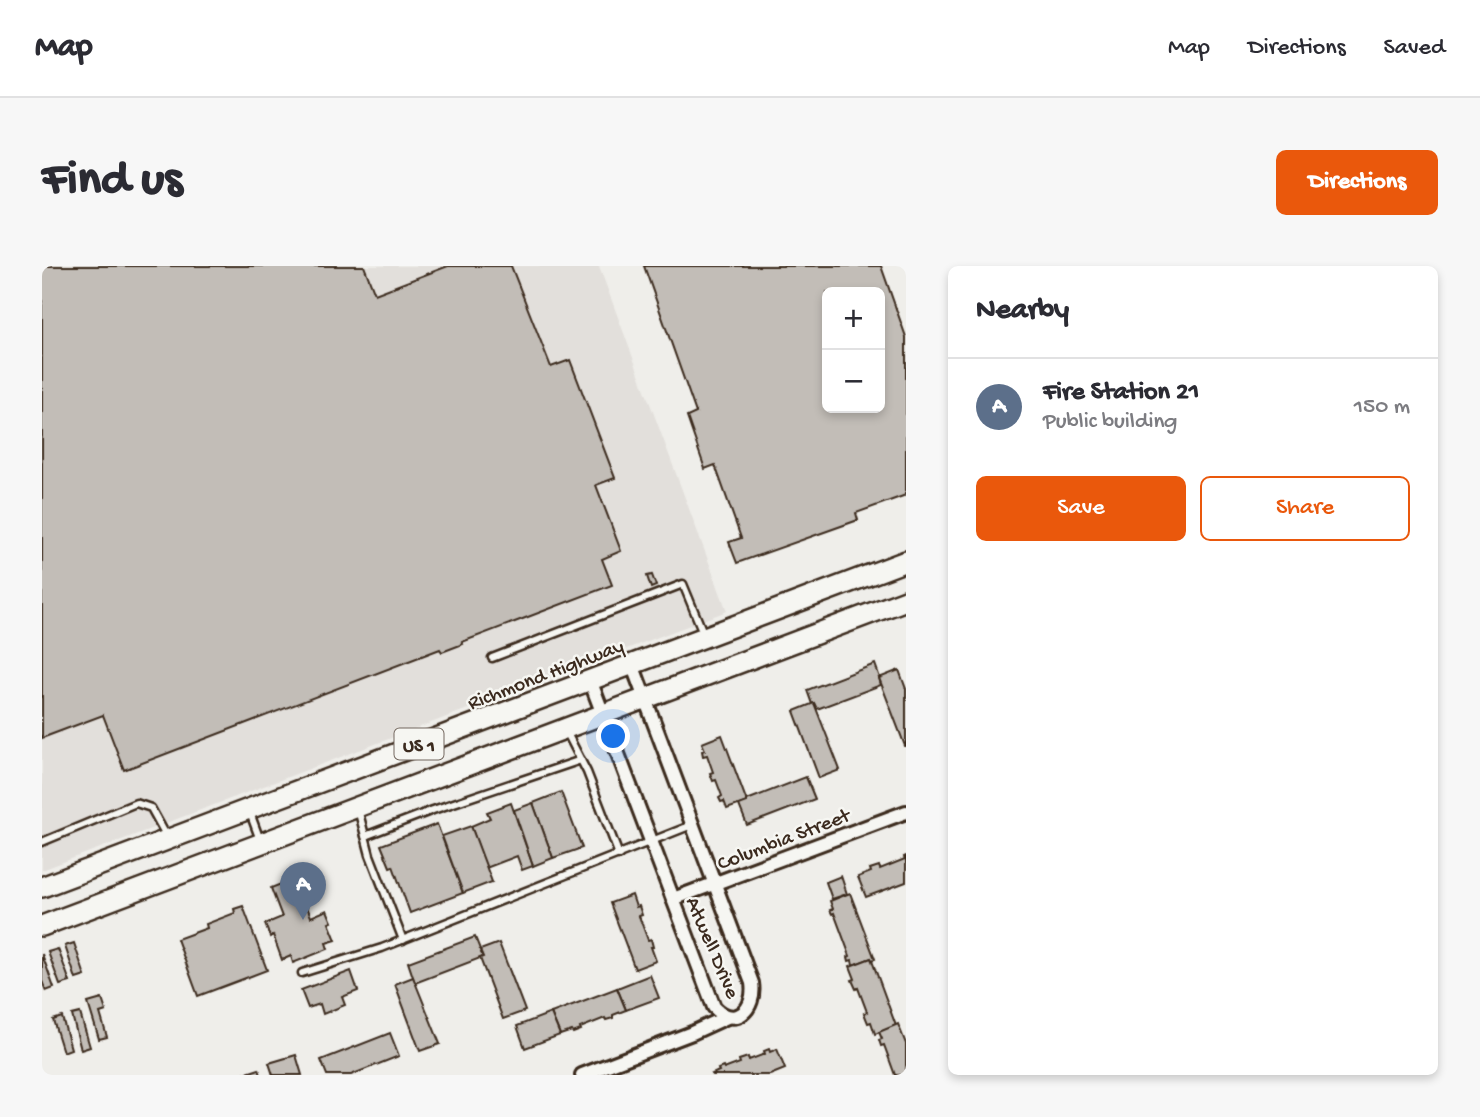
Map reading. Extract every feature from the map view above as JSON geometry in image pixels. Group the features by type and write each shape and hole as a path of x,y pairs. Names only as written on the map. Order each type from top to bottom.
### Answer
{"main road":[{"name":"Richmond Highway","path":"42,887 906,561"},
{"name":"US 1","path":"42,926 906,600"}],"street":[{"name":"Atwell Drive","path":"590,680 713,1007 727,1017 738,1015 747,1010 752,1002 752,983 632,664"},
{"name":"Columbia Street","path":"673,900 906,812"},
{"path":"582,1075 727,1017"}],"lane":[{"path":"492,657 683,584 705,637"},
{"path":"565,729 581,760 619,855"},
{"path":"365,836 581,760"},
{"path":"42,842 136,803 151,808 168,839"},
{"path":"357,807 370,855 403,940"},
{"path":"249,809 261,843"},
{"path":"302,973 382,948 692,825"}],"shaded area":[{"path":"42,266 599,266 727,611 42,870"}],"building":[{"path":"42,266 364,266 375,294 448,266 511,266 551,367 570,360 615,478 596,485 621,551 602,559 612,585 442,652 440,649 124,770 103,715 42,738"},
{"path":"644,266 881,266 906,337 906,495 856,513 858,520 737,563 729,542 741,538 715,465 705,469 687,417 696,413"},
{"path":"652,575 656,586 651,588 647,576"},
{"path":"875,664 881,685 817,709 814,703 812,704 807,690"},
{"path":"899,670 906,689 906,746 879,678"},
{"path":"814,703 840,770 819,778 794,711"},
{"path":"722,735 747,802 727,809 724,801 721,802 719,798 722,796 710,773 713,772 707,755 703,756 702,751 705,750 702,743"},
{"path":"806,777 815,799 747,825 739,805"},
{"path":"561,792 582,848 553,858 533,803"},
{"path":"511,803 533,866 522,870 517,856 486,868 471,826 490,818 487,812"},
{"path":"533,803 553,858 533,866 514,810"},
{"path":"437,824 463,893 410,913 393,866 390,867 381,845"},
{"path":"471,826 492,882 463,893 442,836"},
{"path":"906,856 906,882 866,897 858,877 871,872 870,869 879,866 880,869 905,859"},
{"path":"841,876 847,894 832,899 826,882"},
{"path":"296,878 311,917 327,910 336,940 326,943 328,949 293,963 291,956 282,960 273,935 270,937 265,924 282,917 271,888"},
{"path":"850,893 875,959 853,965 852,960 849,961 850,956 834,913 830,910 833,909 830,901"},
{"path":"632,895 636,907 639,906 642,915 639,916 648,940 651,939 656,961 635,969 610,903"},
{"path":"243,906 267,970 198,996 177,939 207,928 206,924 235,913 234,909"},
{"path":"475,937 483,957 415,983 408,962"},
{"path":"74,943 85,976 76,979 65,946"},
{"path":"499,943 525,1011 503,1019 480,958 483,957 480,950"},
{"path":"58,949 70,982 60,985 48,952"},
{"path":"42,954 54,988 46,991 42,981"},
{"path":"871,958 896,1026 875,1034 864,1013 867,1012 852,980 855,979 850,966"},
{"path":"351,971 358,991 342,997 345,1005 323,1014 320,1004 308,1008 301,990"},
{"path":"650,975 659,998 626,1010 617,988"},
{"path":"413,977 440,1044 420,1051 395,984"},
{"path":"617,988 626,1010 613,1015 613,1018 605,1018 580,1028 581,1030 560,1035 551,1013"},
{"path":"102,999 106,1011 100,1013 107,1037 99,1039 88,1003"},
{"path":"80,1013 90,1047 81,1050 72,1015"},
{"path":"551,1013 560,1035 525,1048 517,1026"},
{"path":"62,1017 71,1049 63,1052 53,1020"},
{"path":"898,1024 906,1044 906,1075 895,1075 884,1045 881,1046 879,1040 882,1039 879,1032"},
{"path":"390,1033 399,1056 351,1075 327,1075 321,1060"},
{"path":"769,1049 770,1052 777,1049 785,1069 770,1075 712,1074 723,1067 724,1069 740,1063 739,1060 748,1057 749,1060 765,1054 764,1051"},
{"path":"296,1055 302,1075 273,1075 269,1063"},
{"path":"259,1069 261,1075 241,1075"}],"place":[{"name":"Fire Station 21","path":"303,920"}]}
